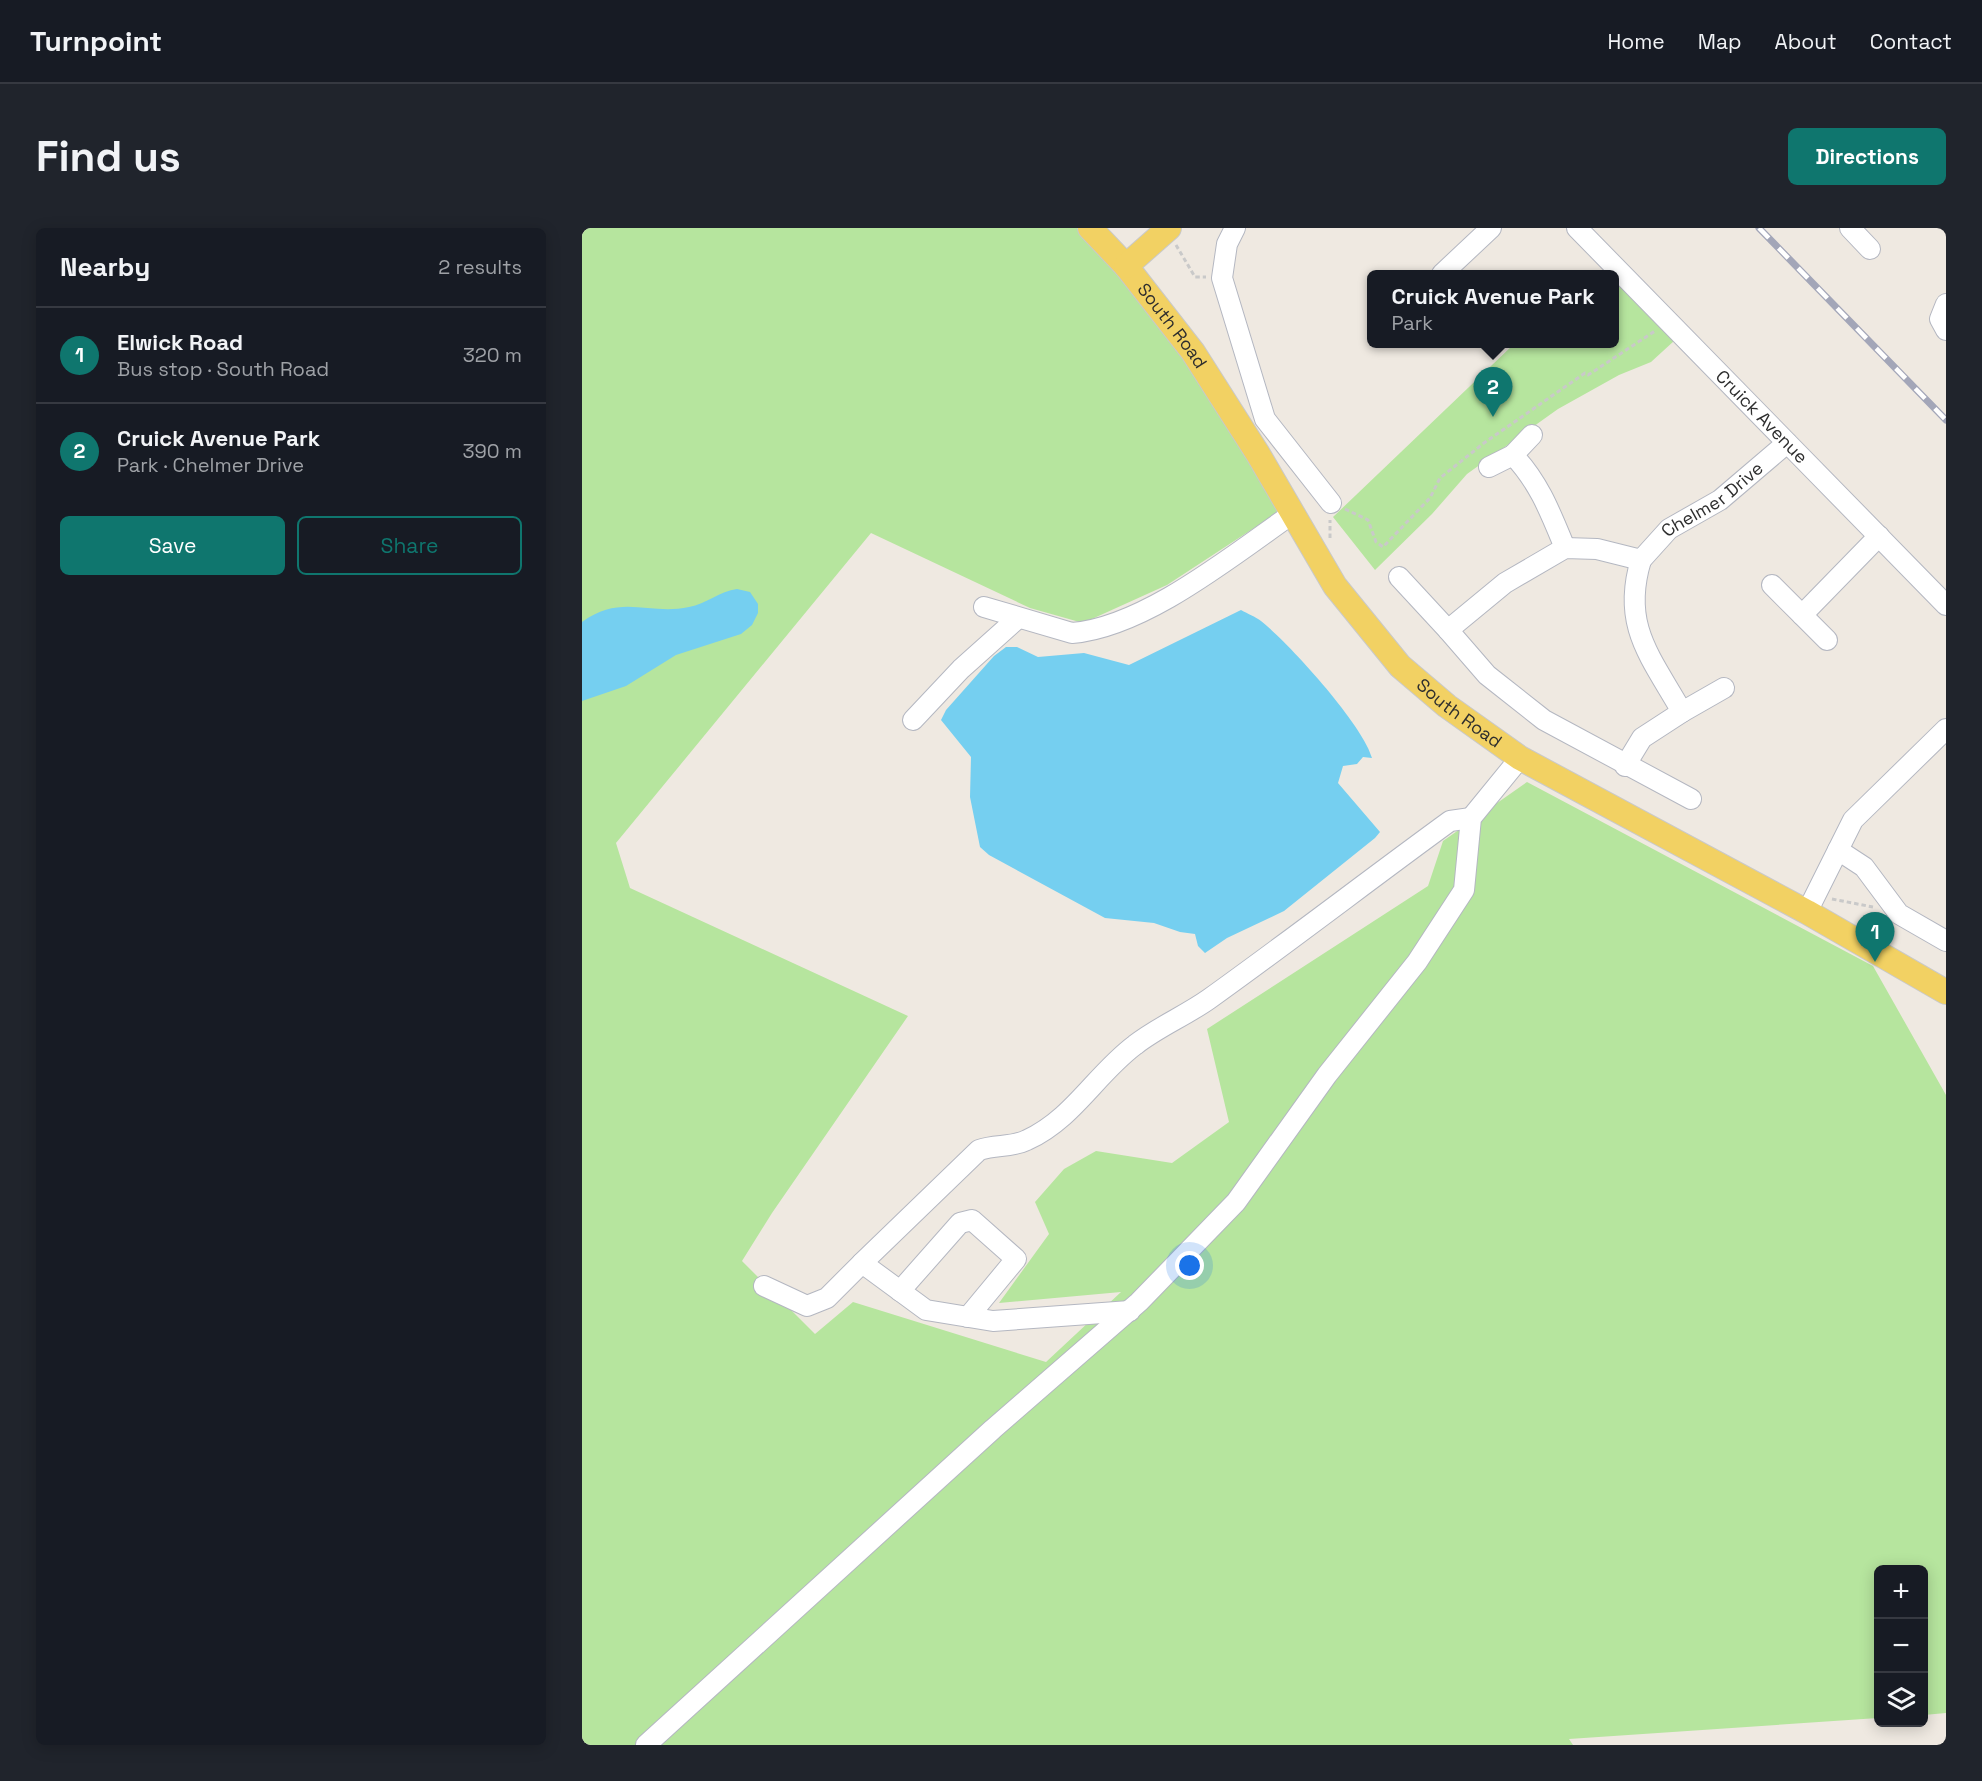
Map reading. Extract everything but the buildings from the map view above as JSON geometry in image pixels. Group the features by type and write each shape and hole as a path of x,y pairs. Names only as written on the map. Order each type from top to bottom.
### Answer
{"main road":[{"name":"South Road","path":"1090,228 1126,266 1193,352 1335,586 1400,666 1447,706 1520,758 1807,912 1946,992"},
{"path":"1126,266 1166,230"}],"street":[{"path":"1235,228 1227,244 1222,278 1265,419 1331,503"},
{"path":"1446,270 1491,228"},
{"name":"Cruick Avenue","path":"1577,228 1618,270"},
{"path":"1850,228 1870,249"},
{"name":"Cruick Avenue","path":"1619,271 1946,604"},
{"path":"1946,304 1940,319 1946,330"},
{"path":"1489,467 1513,455 1532,435"},
{"name":"Chelmer Drive","path":"1682,712 1639,634 1633,611 1633,585 1641,560 1669,529 1720,500 1787,443"},
{"path":"1513,455 1528,471 1544,497 1565,549"},
{"path":"984,607 1072,633 1115,623 1170,596 1292,514"},
{"path":"1802,615 1879,536"},
{"path":"1448,630 1505,583 1565,549 1597,549 1641,560"},
{"path":"1399,577 1487,675 1544,720 1691,799"},
{"path":"1772,585 1827,640"},
{"path":"913,720 962,669 1017,618"},
{"path":"1625,765 1642,738 1724,688"},
{"path":"1807,912 1853,820 1946,729"},
{"path":"646,1745 993,1429 1130,1311 1236,1202 1327,1075 1417,962 1464,890 1471,818 1520,758"},
{"path":"764,1286 807,1306 827,1298 979,1150 996,1144 1010,1146 1019,1143 1059,1121 1085,1096 1103,1073 1137,1043 1208,1000 1450,821 1471,818"},
{"path":"1838,850 1864,867 1899,914 1946,941"},
{"path":"900,1291 960,1222 972,1220 1010,1251 1016,1259 968,1317"},
{"path":"862,1263 926,1310 993,1322 1130,1311"}],"path":[{"path":"1166,230 1195,277 1222,278"},
{"path":"1331,503 1368,520 1376,543 1383,547 1430,498 1440,478 1484,443 1585,373 1588,375 1669,322"}],"green space":[{"path":"582,228 1080,228 1115,267 1188,363 1280,511 1167,585 1083,623 1030,608 871,533 616,843 630,888 908,1016 772,1213 742,1261 815,1334 853,1302 1046,1362 1121,1292 999,1303 1049,1234 1035,1202 1064,1169 1096,1151 1172,1163 1229,1122 1207,1029 1428,886 1443,841 1527,782 1873,966 1946,1095 1946,1713 1928,1715 1928,1565 1874,1565 1874,1718 1569,1739 1573,1745 582,1745"},
{"path":"1619,284 1674,341 1651,362 1619,375 1558,409 1467,474 1432,514 1375,570 1333,517 1510,348 1619,348"}],"water":[{"path":"737,589 750,592 758,604 758,613 752,625 741,634 676,655 626,686 582,701 582,622 596,613 623,607 675,609 689,607"},
{"path":"1241,610 1261,621 1289,647 1341,706 1366,744 1372,758 1363,757 1357,764 1343,766 1338,783 1380,832 1375,838 1284,911 1227,938 1205,953 1198,946 1195,934 1180,932 1154,923 1105,918 989,855 980,847 970,797 971,757 941,720 946,710 994,656 1006,647 1017,647 1038,657 1084,653 1129,665"}],"railway":[{"path":"1759,228 1946,420"}],"place":[{"name":"Cruick Avenue Park","path":"1493,417"},
{"name":"Elwick Road","path":"1875,962"}]}
